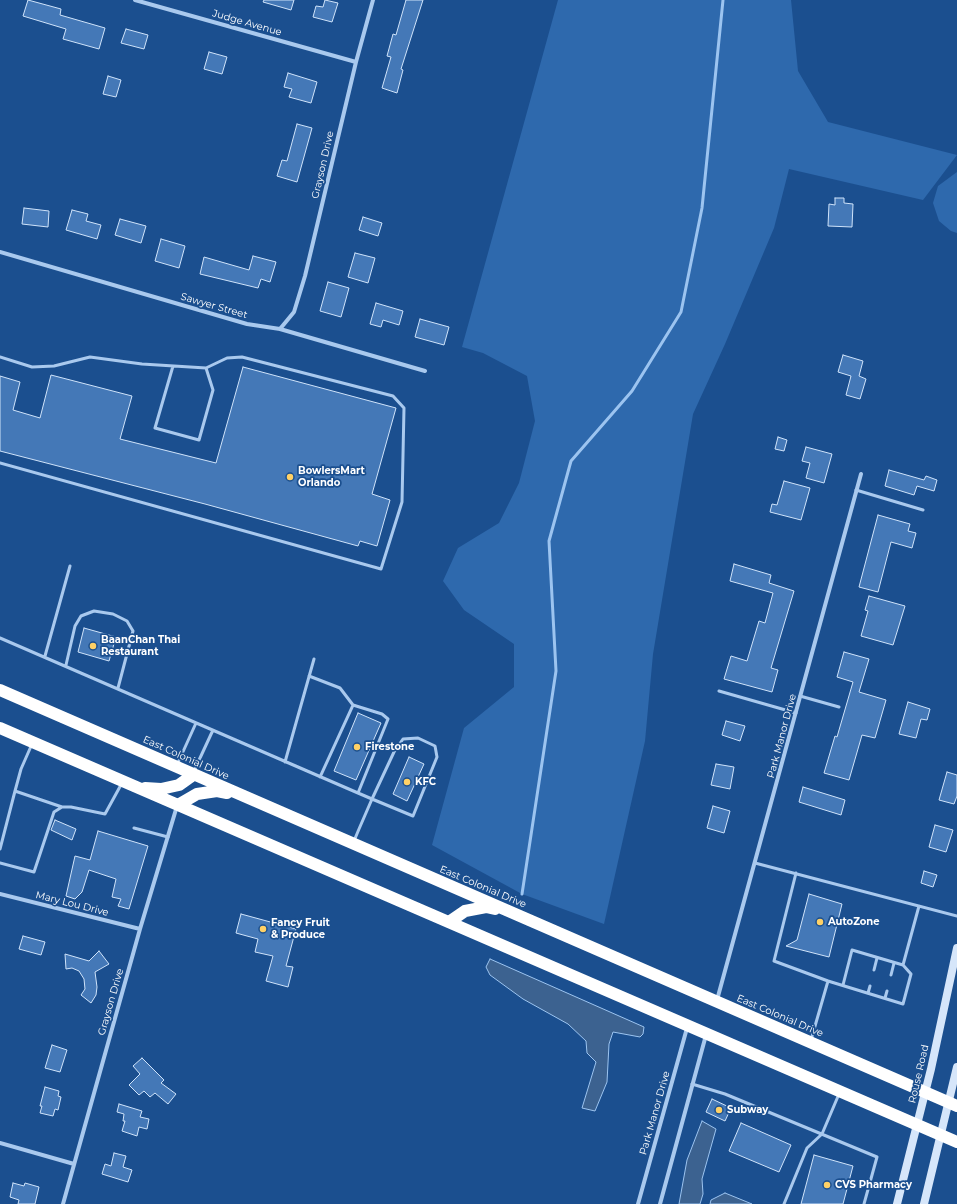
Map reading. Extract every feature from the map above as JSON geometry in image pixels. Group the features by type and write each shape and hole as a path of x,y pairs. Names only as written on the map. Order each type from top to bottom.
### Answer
{"highway":[{"name":"East Colonial Drive","path":"0,690 953,1104"},
{"path":"0,728 957,1142"},
{"path":"138,788 161,789 179,785 193,775"},
{"path":"178,805 197,794 216,791 238,794"},
{"path":"449,922 465,911 486,907 508,911"}],"street":[{"name":"Judge Avenue","path":"135,0 356,62"},
{"name":"Grayson Drive","path":"280,329 294,312 305,276 356,62 373,0"},
{"name":"Sawyer Street","path":"0,252 247,324 280,329 425,371"},
{"name":"Park Manor Drive","path":"717,1002 861,474"},
{"name":"Grayson Drive","path":"63,1204 140,929 178,805"},
{"name":"Mary Lou Drive","path":"0,894 140,929"},
{"name":"Rouse Road","path":"897,1204 925,1092 957,948"},
{"name":"Park Manor Drive","path":"638,1204 688,1026"},
{"path":"660,1204 706,1034"},
{"path":"924,1204 941,1135 953,1104 957,1067"},
{"path":"0,1143 74,1164"}],"lane":[{"path":"0,357 32,367 54,366 90,357 142,364 206,368 227,358 242,357 393,396 404,408 402,502 381,569 0,463"},
{"path":"173,366 155,428 199,440 213,390 206,368"},
{"path":"856,490 923,510"},
{"path":"45,656 70,566"},
{"path":"66,665 75,626 82,616 94,611 113,614 127,621 133,630 118,688"},
{"path":"0,638 66,665 285,762 372,799 413,816 437,757 435,746 418,738 403,739 394,752 372,799 353,844"},
{"path":"285,762 314,659"},
{"path":"309,676 340,688 353,705 382,714 388,720 358,793"},
{"path":"719,691 796,713"},
{"path":"800,696 839,707"},
{"path":"320,777 353,705"},
{"path":"176,767 196,723"},
{"path":"193,775 213,730"},
{"path":"0,849 21,769 33,742"},
{"path":"15,791 62,807 71,807 105,814 123,782"},
{"path":"0,863 34,872 54,812 62,807"},
{"path":"134,828 168,837"},
{"path":"756,863 957,916"},
{"path":"796,873 774,962 828,981 903,1004 911,974 903,965 852,950 843,985"},
{"path":"903,965 919,906"},
{"path":"874,970 877,958"},
{"path":"891,975 894,963"},
{"path":"810,1042 828,981"},
{"path":"868,993 870,986"},
{"path":"885,998 887,991"},
{"path":"692,1084 725,1094 877,1157 864,1204"},
{"path":"784,1204 807,1148 822,1134 840,1091"}],"shaded area":[{"path":"558,0 791,0 798,71 828,122 957,155 923,200 789,169 774,228 725,344 693,414 653,654 645,741 604,924 522,894 432,845 464,728 514,687 514,644 464,610 443,581 458,548 499,523 519,483 535,421 527,376 483,353 462,347"},
{"path":"957,172 957,233 951,231 939,221 933,203 938,186"},
{"path":"490,959 644,1027 643,1034 640,1037 613,1032 609,1044 607,1082 595,1111 582,1108 596,1062 587,1053 586,1041 568,1024 523,999 490,975 486,967"},
{"path":"702,1121 716,1129 702,1179 703,1194 700,1204 679,1204 687,1160"},
{"path":"725,1193 752,1204 710,1204 711,1200"}],"building":[{"path":"28,0 61,9 60,15 105,28 99,49 63,39 66,29 23,16"},
{"path":"264,0 294,0 291,10 263,2"},
{"path":"325,0 338,3 332,22 313,17 316,6 323,7"},
{"path":"406,0 423,0 401,69 403,70 397,93 382,88 391,57 387,56 393,34 396,35"},
{"path":"126,29 148,35 144,49 121,43"},
{"path":"209,52 227,57 222,74 204,69"},
{"path":"288,73 317,82 311,103 289,97 292,89 284,87"},
{"path":"108,76 121,80 116,97 103,94"},
{"path":"297,124 312,128 297,182 277,176 282,160 287,161"},
{"path":"835,198 844,198 844,203 853,204 852,227 828,226 829,204 835,205"},
{"path":"24,208 49,211 48,227 22,224"},
{"path":"72,210 88,214 86,221 101,225 97,239 66,230"},
{"path":"363,217 382,223 378,236 359,230"},
{"path":"120,219 146,226 141,243 115,235"},
{"path":"161,239 185,246 179,268 155,261"},
{"path":"355,253 375,258 368,283 348,277"},
{"path":"253,256 276,262 270,282 261,279 258,288 200,274 204,257 249,270"},
{"path":"328,282 349,288 341,317 320,311"},
{"path":"376,303 403,311 399,325 383,320 381,327 370,324"},
{"path":"420,319 449,327 444,345 415,337"},
{"path":"843,355 863,361 859,376 866,379 860,399 846,395 851,376 838,372"},
{"path":"243,367 396,408 372,494 390,500 377,546 360,541 358,546 205,504 0,451 0,376 20,382 13,410 40,418 51,375 132,396 120,439 216,463"},
{"path":"778,437 787,440 784,451 775,449"},
{"path":"806,447 832,454 824,483 806,478 810,463 802,461"},
{"path":"889,470 924,480 926,476 937,480 934,491 917,486 914,495 885,486"},
{"path":"784,481 810,488 801,520 770,512 772,504 777,505"},
{"path":"878,515 910,524 908,531 916,533 912,548 891,542 878,592 859,587"},
{"path":"734,564 771,575 769,583 794,591 771,668 778,670 772,692 724,679 731,656 747,661 759,621 765,623 773,593 730,581"},
{"path":"869,596 905,606 893,645 861,636 868,611 865,610"},
{"path":"84,628 116,637 109,661 78,652"},
{"path":"844,652 869,659 859,692 886,700 875,738 862,735 849,780 824,773 835,736 837,737 853,682 837,677"},
{"path":"908,702 930,709 927,720 921,719 916,738 899,734"},
{"name":"Firestone","path":"358,713 381,723 356,780 334,771"},
{"path":"726,721 745,726 740,741 722,735"},
{"path":"409,757 424,764 407,801 393,794"},
{"path":"716,764 734,767 730,789 711,785"},
{"path":"947,772 957,775 957,796 954,804 939,800"},
{"path":"803,787 845,800 841,815 799,802"},
{"path":"713,806 730,811 724,833 707,828"},
{"path":"55,820 76,829 72,840 51,830"},
{"path":"935,825 953,830 946,852 929,847"},
{"path":"98,831 148,846 129,909 118,906 121,899 112,897 116,879 89,870 82,892 75,899 66,896 75,856 90,860"},
{"path":"924,871 937,875 933,887 921,883"},
{"name":"AutoZone","path":"809,894 842,904 829,957 786,946 797,940"},
{"path":"241,914 296,929 286,966 293,967 288,987 266,981 273,956 255,952 258,939 236,933"},
{"path":"23,936 45,942 41,955 19,949"},
{"path":"99,951 109,964 95,972 97,987 96,995 91,1003 81,995 85,989 84,979 79,971 72,968 66,969 65,954 89,961"},
{"path":"52,1045 67,1050 60,1072 45,1068"},
{"path":"142,1058 164,1080 161,1083 176,1094 168,1104 155,1093 150,1097 144,1091 139,1095 129,1085 140,1074 133,1066"},
{"path":"45,1087 59,1091 58,1096 61,1097 58,1110 55,1109 53,1116 40,1113 42,1106 40,1106"},
{"name":"Subway","path":"712,1099 731,1108 725,1121 706,1112"},
{"path":"119,1104 142,1111 140,1117 149,1119 147,1129 139,1127 137,1136 122,1131 125,1121 123,1121 124,1114 117,1112"},
{"path":"741,1123 791,1145 779,1172 729,1151"},
{"path":"114,1153 126,1156 123,1167 132,1170 128,1182 102,1174 105,1164 111,1166"},
{"name":"CVS Pharmacy","path":"814,1155 853,1166 843,1204 801,1204"},
{"path":"13,1183 24,1186 25,1183 39,1187 35,1204 18,1204 19,1200 10,1197"}],"waterway":[{"path":"522,894 556,671 549,541 571,461 632,391 681,312 702,208 723,0"}],"place":[{"name":"BowlersMart Orlando","path":"290,477"},
{"name":"BaanChan Thai Restaurant","path":"93,646"},
{"name":"Firestone","path":"357,747"},
{"name":"KFC","path":"407,782"},
{"name":"AutoZone","path":"820,922"},
{"name":"Fancy Fruit & Produce","path":"263,929"},
{"name":"Subway","path":"719,1110"},
{"name":"CVS Pharmacy","path":"827,1185"}]}
